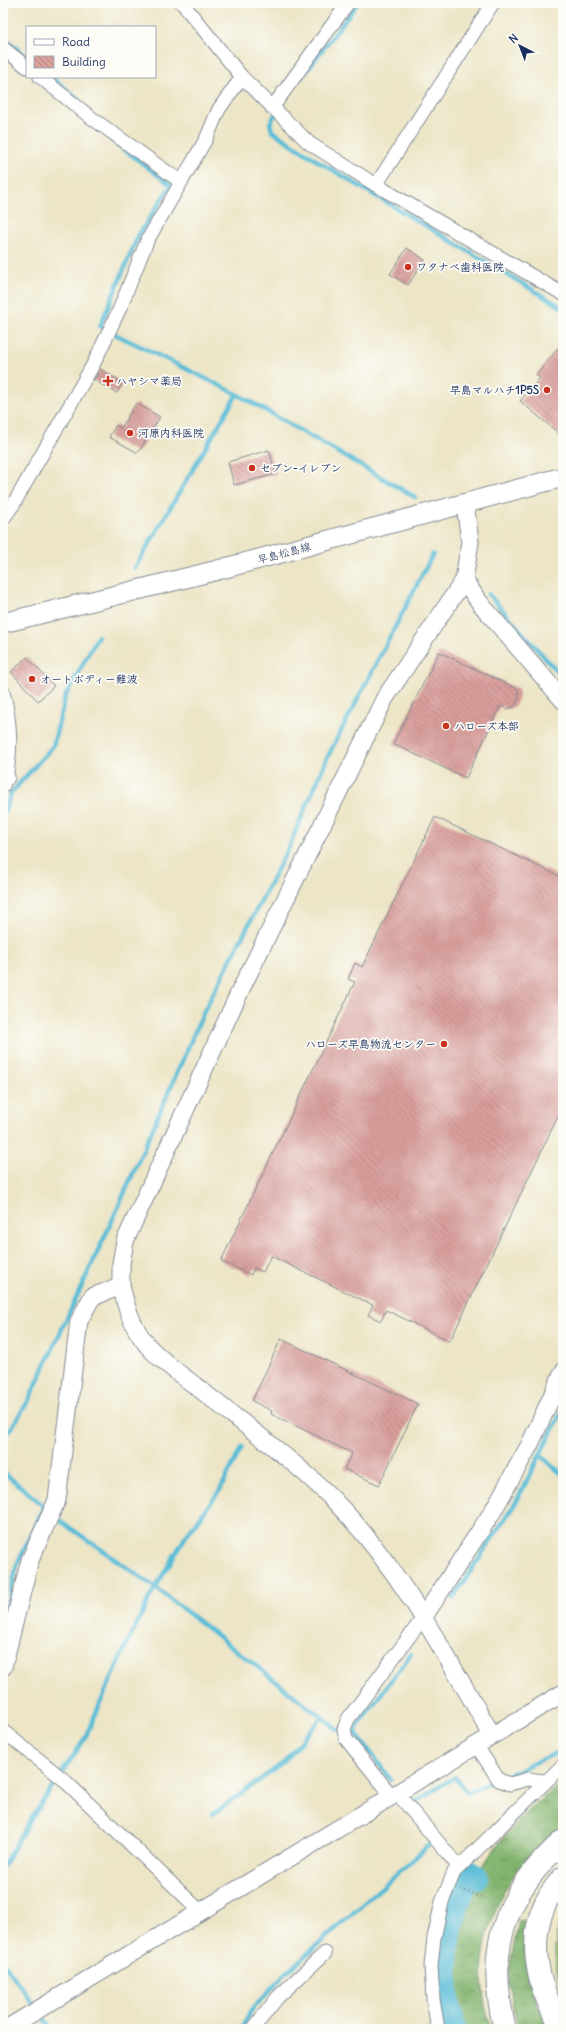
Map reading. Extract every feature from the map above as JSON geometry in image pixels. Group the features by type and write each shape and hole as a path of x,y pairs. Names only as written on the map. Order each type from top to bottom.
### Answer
{"highway":[{"path":"505,2029 496,1990 497,1952 502,1933 516,1897 537,1867 563,1841"},
{"path":"502,1933 528,1887 540,1874 563,1854"},
{"path":"562,2029 547,2000 542,1985 538,1970 536,1943 544,1904 563,1878"},
{"path":"536,1943 545,1915 551,1903 563,1889"}],"main road":[{"name":"早島松島線","path":"3,623 214,571 563,477"}],"street":[{"path":"182,3 242,77 309,143 376,185 563,294"},
{"path":"275,111 348,3"},
{"path":"376,185 493,3"},
{"path":"3,48 26,66"},
{"path":"3,518 13,505 94,363 120,308 148,241 206,140 219,109 242,77"},
{"path":"41,78 89,116 181,182"},
{"path":"465,503 470,542 464,580 385,698 241,989 125,1241 121,1264 121,1286 129,1318 144,1342 172,1367 305,1473 344,1511 385,1562 423,1618 492,1735"},
{"path":"464,580 480,603 563,700"},
{"path":"3,692 6,702 10,747 4,780"},
{"path":"3,1667 30,1560 57,1500 79,1321 92,1297 121,1286"},
{"path":"459,1867 346,1739 344,1729 348,1719 423,1618 493,1511 530,1444 563,1372"},
{"path":"6,2029 563,1693"},
{"path":"3,1731 63,1779 201,1912"},
{"path":"476,1745 498,1778 510,1784 528,1779 544,1782"},
{"path":"438,2029 433,1999 431,1966 434,1938 442,1902 454,1872 563,1765"},
{"path":"253,2029 278,1997 326,1953"}],"path":[{"path":"468,1892 481,1897"}],"green space":[{"path":"563,1782 563,1829 537,1848 524,1862 505,1890 491,1922 482,1973 484,2000 491,2029 461,2029 455,1993 454,1956 458,1928 466,1903 476,1879 489,1857 504,1837 541,1799"},
{"path":"563,1916 563,1995 556,1964 555,1946 556,1937"},
{"path":"519,1920 526,1922 524,1953 528,1980 548,2029 519,2029 513,2009 508,1973"}],"building":[{"name":"ワタナベ歯科医院","path":"407,248 425,260 408,285 390,274"},
{"name":"早島マルハチ1P5S","path":"563,342 563,437 520,401 540,378 536,375"},
{"name":"ハヤシマ薬局","path":"100,369 123,383 117,393 94,380"},
{"name":"河原内科医院","path":"136,403 160,417 138,453 109,437 116,425 121,428"},
{"name":"セブン-イレブン","path":"269,450 276,474 234,485 228,462"},
{"name":"ハローズ本部","path":"439,652 518,689 519,697 515,706 508,709 500,706 466,778 393,744"},
{"name":"オートボディー難波","path":"27,657 54,686 38,701 11,672"},
{"name":"ハローズ早島物流センター","path":"435,817 563,878 563,1106 450,1341 386,1310 381,1321 368,1315 373,1305 271,1256 263,1272 254,1268 251,1275 221,1261 355,982 348,979 355,963 362,967"},
{"path":"281,1339 418,1404 379,1485 344,1469 352,1453 271,1414 272,1411 252,1401"}],"waterway":[{"path":"302,77 358,3"},
{"path":"3,37 26,56"},
{"path":"52,78 78,99"},
{"path":"277,112 270,123 272,131 321,163 563,308"},
{"path":"102,327 100,326 138,236 171,185 109,138"},
{"path":"115,334 237,394 415,497"},
{"path":"135,568 237,394"},
{"path":"3,1441 29,1400 116,1212 204,1011 289,847 326,760 433,554"},
{"path":"488,594 563,678"},
{"path":"3,815 11,793 53,746 65,697 98,636"},
{"path":"453,1598 516,1502 563,1409"},
{"path":"3,1866 31,1819 84,1740 125,1648 151,1595 186,1536 220,1490 242,1447"},
{"path":"540,1455 563,1475"},
{"path":"3,1472 45,1507"},
{"path":"3,1621 17,1565 44,1506"},
{"path":"59,1520 156,1588 337,1729 356,1733 391,1780"},
{"path":"356,1733 357,1726 411,1654"},
{"path":"213,1814 283,1763 322,1717"},
{"path":"410,1805 455,1777 468,1793 563,1750"},
{"path":"241,2029 254,2007 285,1974 429,1845"},
{"path":"464,1868 468,1873"},
{"path":"452,2029 448,2015 445,1985 446,1954 450,1924 455,1905 468,1873 475,1877"},
{"path":"3,1962 51,2029"}],"place":[{"name":"ワタナベ歯科医院","path":"408,267"},
{"name":"ハヤシマ薬局","path":"108,381"},
{"name":"早島マルハチ1P5S","path":"547,390"},
{"name":"河原内科医院","path":"130,433"},
{"name":"セブン-イレブン","path":"252,468"},
{"name":"オートボディー難波","path":"32,679"},
{"name":"ハローズ本部","path":"446,726"},
{"name":"ハローズ早島物流センター","path":"444,1044"}]}
